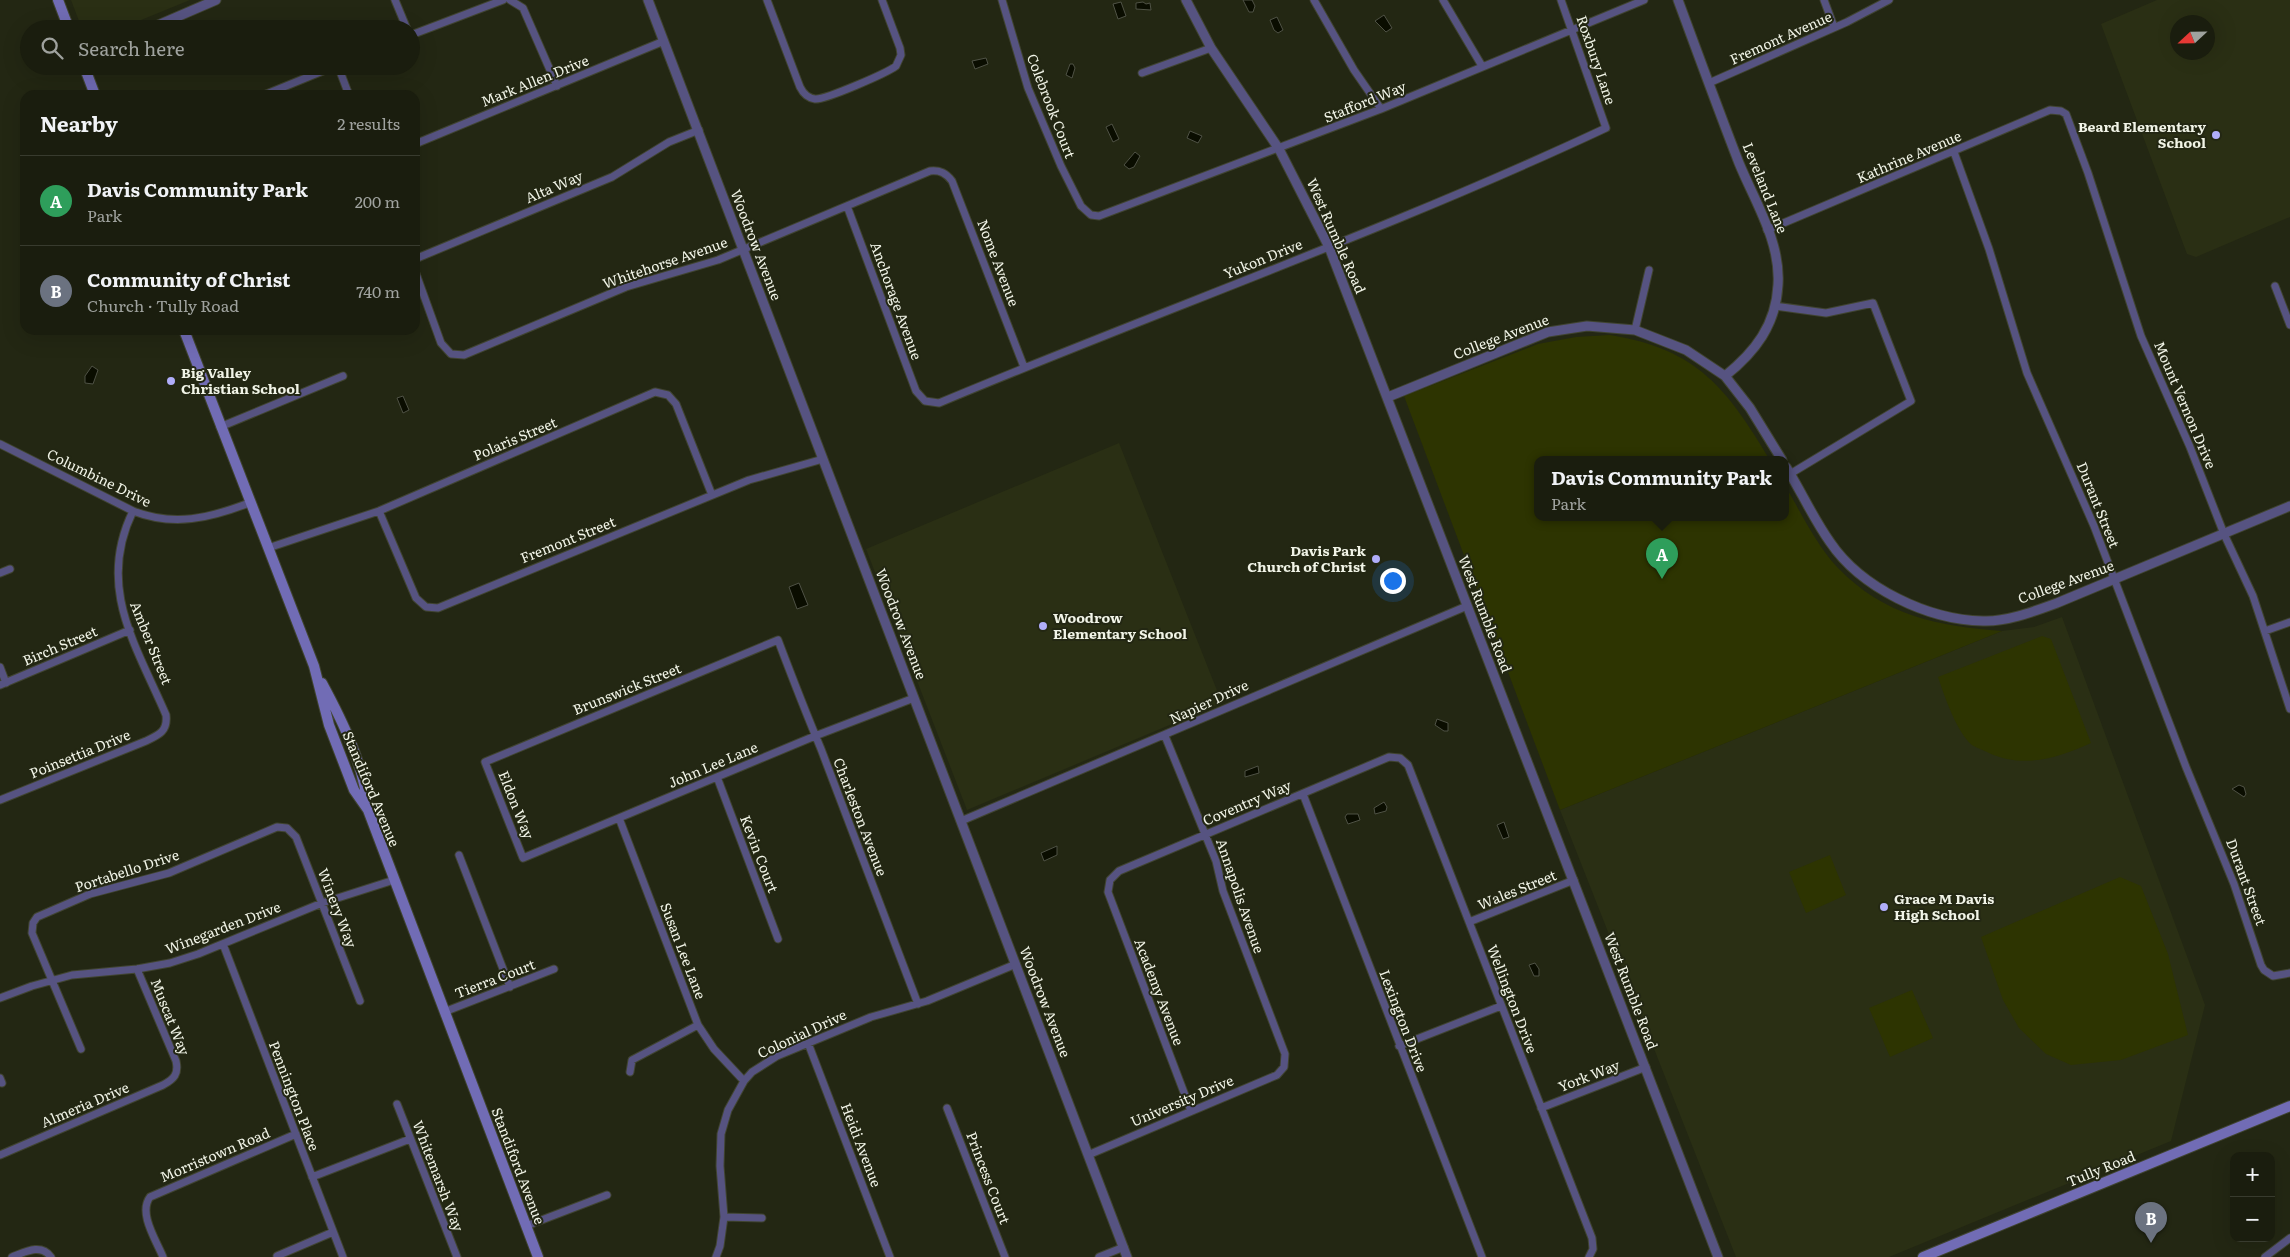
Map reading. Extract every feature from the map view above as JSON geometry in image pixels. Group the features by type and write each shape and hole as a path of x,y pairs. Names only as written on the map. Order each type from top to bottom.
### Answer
{"main road":[{"path":"58,0 66,20"},
{"path":"87,75 93,90"},
{"name":"Standiford Avenue","path":"186,335 249,503 314,666 329,725 354,790 368,810 538,1257"},
{"name":"Tully Road","path":"1930,1256 2290,1106"}],"street":[{"path":"170,20 216,0"},
{"path":"395,0 403,20"},
{"path":"420,32 503,0"},
{"path":"512,0 523,8 556,86"},
{"name":"Woodrow Avenue","path":"648,0 1127,1257"},
{"path":"767,0 800,87 806,96 814,99 828,96 896,66 901,55 900,48 882,0"},
{"name":"Colebrook Court","path":"1002,0 1022,69 1043,126 1082,206 1091,215"},
{"name":"West Rumble Road","path":"1186,0 1211,48 1279,149 1329,247 1718,1257"},
{"path":"1314,0 1354,70 1381,109"},
{"path":"1443,0 1482,66"},
{"name":"Roxbury Lane","path":"1561,0 1606,128"},
{"name":"Stafford Way","path":"1091,215 1105,215 1279,149 1381,109 1644,0"},
{"name":"Leveland Lane","path":"1678,0 1768,230 1779,275 1775,306 1767,330 1759,343 1725,376"},
{"path":"1824,0 1834,27"},
{"name":"Fremont Avenue","path":"1709,83 1834,27 1888,0"},
{"name":"Mark Allen Drive","path":"420,142 664,41"},
{"path":"1142,73 1211,48"},
{"path":"276,90 314,75"},
{"path":"340,75 347,90"},
{"name":"Kathrine Avenue","path":"1768,230 2050,110 2061,111"},
{"name":"Mount Vernon Drive","path":"2061,111 2068,118 2078,145 2141,336 2190,448 2224,534 2243,573 2265,631 2290,709"},
{"name":"Yukon Drive","path":"926,402 939,403 1024,367 1329,247 1539,159 1606,128"},
{"name":"Alta Way","path":"420,257 612,177 664,145 699,130"},
{"name":"Durant Street","path":"1954,152 1989,249 2027,373 2080,491 2186,768 2234,884 2261,965 2270,975 2277,976 2290,972"},
{"name":"Whitehorse Avenue","path":"420,285 441,343 451,354 464,354 626,287 692,269 743,249 930,171 943,172"},
{"name":"Nome Avenue","path":"943,172 952,181 1024,367"},
{"name":"Anchorage Avenue","path":"847,206 916,391 926,402"},
{"path":"1635,330 1649,270"},
{"path":"2275,286 2290,326"},
{"path":"1775,306 1826,312 1873,303 1912,401 1789,470"},
{"name":"College Avenue","path":"1388,397 1548,332 1587,326 1635,330 1686,350 1725,376 1750,408 1780,456"},
{"path":"220,427 343,376"},
{"name":"Polaris Street","path":"268,548 378,511 655,392 668,394 676,404 712,495"},
{"name":"Columbine Drive","path":"0,444 133,510 153,517 185,520 216,515 249,503"},
{"name":"Fremont Street","path":"378,511 416,598 420,604 431,608 438,608 749,480 823,459"},
{"name":"College Avenue","path":"1789,473 1830,543 1874,584 1907,604 1939,614 1984,621 2031,612 2114,580 2290,506"},
{"name":"Amber Street","path":"133,510 122,535 117,562 118,594 130,630 166,715 166,727"},
{"path":"0,573 10,569"},
{"name":"Napier Drive","path":"961,821 1164,736 1234,703 1467,606"},
{"path":"2265,631 2290,622"},
{"name":"Birch Street","path":"3,684 130,630"},
{"name":"Charleston Avenue","path":"778,640 918,1004"},
{"name":"Brunswick Street","path":"485,762 778,640"},
{"path":"0,666 3,684"},
{"name":"John Lee Lane","path":"523,858 816,736 914,698"},
{"name":"Poinsettia Drive","path":"0,800 146,741 159,735 166,727"},
{"name":"Annapolis Avenue","path":"1164,736 1216,861 1223,892 1285,1054 1284,1066"},
{"name":"Coventry Way","path":"1109,882 1118,871 1389,758 1400,758"},
{"name":"Wellington Drive","path":"1400,758 1408,765 1592,1238 1590,1255"},
{"name":"Eldon Way","path":"485,762 523,858"},
{"name":"Kevin Court","path":"717,777 778,939"},
{"name":"Lexington Drive","path":"1303,794 1482,1257"},
{"name":"Susan Lee Lane","path":"619,818 698,1025 714,1049 744,1081"},
{"name":"Portabello Drive","path":"52,981 32,933 33,922 42,914 90,894 169,872 277,827 288,828"},
{"name":"Winery Way","path":"288,828 296,837 360,1001"},
{"path":"459,855 510,986"},
{"name":"Winegarden Drive","path":"0,998 52,981 92,972 137,969 170,963 223,944 322,903 394,880"},
{"name":"Wales Street","path":"1469,922 1574,880"},
{"name":"Academy Avenue","path":"1109,882 1108,892 1191,1111"},
{"name":"Pennington Place","path":"223,944 343,1257"},
{"name":"Colonial Drive","path":"716,1257 724,1217 720,1166 721,1134 728,1110 744,1081 765,1063 808,1043 888,1010 918,1004 1016,964"},
{"name":"Muscat Way","path":"137,969 176,1062 176,1074"},
{"name":"Tierra Court","path":"444,1012 554,969"},
{"path":"52,981 81,1049"},
{"path":"1400,1046 1501,1006"},
{"path":"630,1072 632,1060 698,1025"},
{"name":"Heidi Avenue","path":"808,1043 890,1257"},
{"name":"University Drive","path":"1088,1155 1277,1075 1284,1066"},
{"name":"York Way","path":"1541,1108 1646,1067"},
{"name":"Almeria Drive","path":"0,1155 163,1085 171,1081 176,1074"},
{"name":"Whitemarsh Way","path":"397,1104 457,1257"},
{"name":"Princess Court","path":"947,1108 1005,1257"},
{"name":"Morristown Road","path":"162,1257 145,1212 146,1202 155,1193 296,1134"},
{"path":"312,1177 410,1139"},
{"path":"526,1226 607,1195"},
{"path":"724,1217 762,1218"},
{"path":"277,1256 333,1232"},
{"path":"2265,1257 2290,1238"},
{"path":"1100,1257 1124,1247"},
{"path":"12,1257 35,1249 44,1250 51,1257"}],"shaded area":[{"path":"71,0 190,0 141,20 79,20"},
{"path":"1243,0 1252,0 1255,6 1253,12 1249,12"},
{"name":"Beard Elementary School","path":"2157,0 2290,0 2290,217 2196,257 2187,254 2101,24"},
{"path":"1121,2 1126,16 1118,19 1113,4"},
{"path":"1143,2 1146,4 1150,3 1151,10 1136,9 1136,3"},
{"path":"1384,15 1392,28 1386,32 1375,21"},
{"path":"1277,17 1283,30 1278,33 1274,30 1270,20"},
{"path":"986,58 988,64 975,69 972,61"},
{"path":"1070,64 1073,64 1075,68 1072,78 1066,75"},
{"path":"1112,124 1119,139 1113,142 1106,127"},
{"path":"1190,131 1202,136 1198,143 1187,138"},
{"path":"1135,152 1140,156 1134,167 1129,169 1124,165"},
{"path":"1610,335 1640,341 1666,350 1688,362 1707,376 1724,393 1739,412 1767,456 1534,456 1534,521 1789,521 1789,492 1829,558 1855,584 1873,597 1913,616 1955,626 2002,631 1560,810 1404,396 1538,344 1576,337"},
{"path":"92,366 98,370 93,384 85,383 85,376"},
{"path":"403,396 409,410 403,413 397,398"},
{"name":"Woodrow Elementary School","path":"1119,443 1222,703 967,810 866,549"},
{"path":"799,583 808,605 797,609 789,587"},
{"name":"Grace M Davis High School","path":"2062,617 2205,1005 2171,1141 1889,1257 1736,1257 1560,810 2002,631 2034,627"},
{"path":"2042,636 2051,639 2091,743 2053,757 2028,761 2002,758 1974,746 1966,739 1956,723 1938,677"},
{"path":"1437,719 1448,723 1448,731 1444,731 1435,725"},
{"path":"1258,766 1259,773 1245,777 1245,771"},
{"path":"2239,785 2244,787 2246,794 2244,797 2232,789"},
{"path":"1384,802 1387,807 1386,811 1375,814 1374,808"},
{"path":"1347,814 1358,814 1360,820 1348,824 1345,817"},
{"path":"1504,822 1509,837 1503,839 1497,825"},
{"path":"1057,846 1057,855 1044,861 1041,853"},
{"path":"1830,855 1846,895 1806,913 1789,872"},
{"path":"2120,877 2141,886 2168,954 2188,1035 2121,1060 2071,1065 2046,1054 2019,1028 2003,1000 1981,937"},
{"path":"1535,963 1539,969 1539,976 1534,976 1529,965"},
{"path":"1912,990 1933,1038 1890,1057 1869,1008"}],"place":[{"name":"Beard Elementary School","path":"2216,135"},
{"name":"Big Valley Christian School","path":"171,381"},
{"name":"Davis Park Church of Christ","path":"1376,559"},
{"name":"Davis Community Park","path":"1662,579"},
{"name":"Woodrow Elementary School","path":"1043,626"},
{"name":"Grace M Davis High School","path":"1884,907"},
{"name":"Community of Christ","path":"2151,1243"}]}
